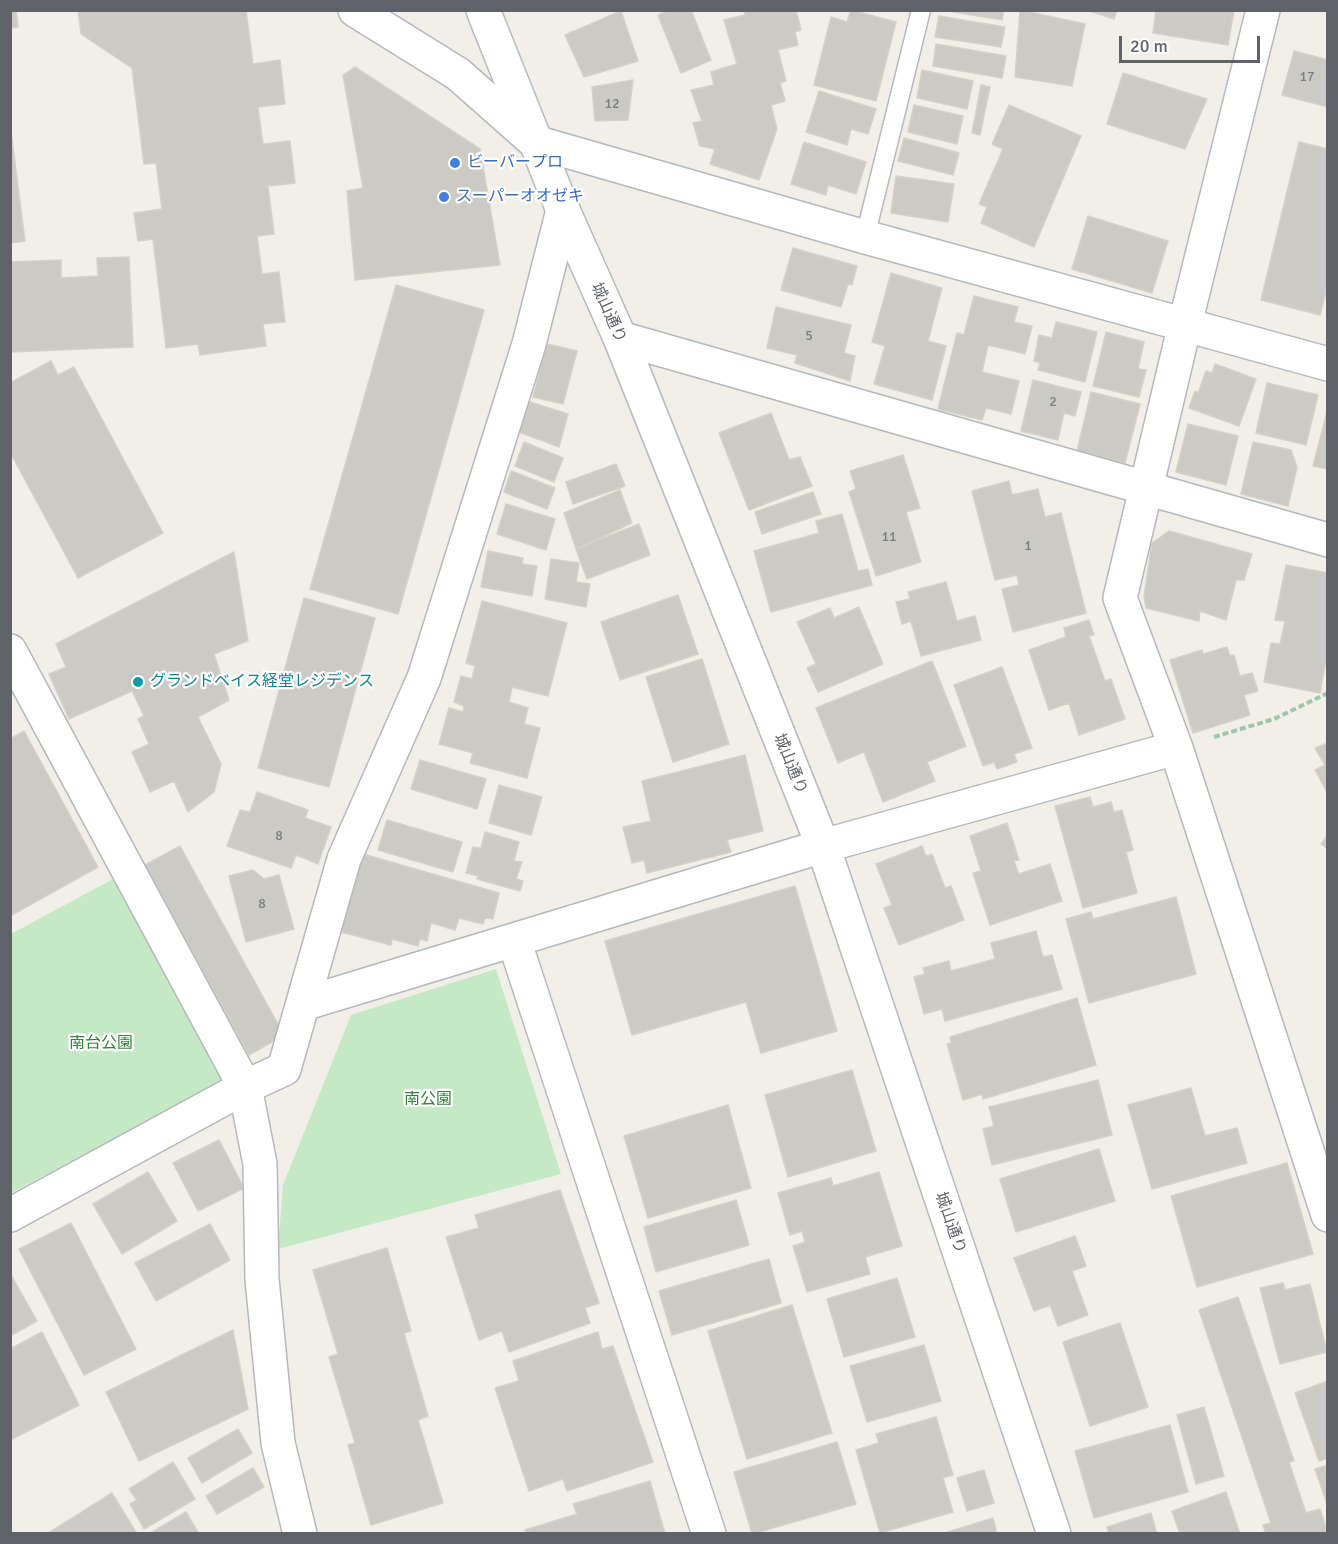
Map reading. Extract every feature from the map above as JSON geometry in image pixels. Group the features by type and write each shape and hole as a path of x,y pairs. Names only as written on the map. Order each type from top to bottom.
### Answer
{"street":[{"path":"355,10 458,74 535,141 865,237 1328,364"},
{"name":"城山通り","path":"483,10 563,210 620,338 824,846 1054,1533"},
{"path":"1263,10 1120,598 1176,748 1328,1215"},
{"path":"10,1215 245,1087 284,1069 344,859 424,678 530,344 563,210"},
{"path":"620,338 1328,540"},
{"path":"10,651 245,1087 260,1164 262,1279 278,1443 300,1533"},
{"path":"303,1004 824,846 1176,748"},
{"path":"514,940 709,1533"}],"lane":[{"path":"865,237 921,10"}],"path":[{"path":"1176,748 1274,719 1328,693"}],"green space":[{"name":"南台公園","path":"115,878 223,1082 11,1193 11,934"},
{"name":"南公園","path":"496,969 561,1174 278,1249 283,1185 351,1015"}],"building":[{"path":"10,10 16,10 18,27 10,28"},
{"path":"78,10 246,10 253,64 280,60 285,104 258,107 263,144 290,141 295,183 268,186 274,234 257,236 262,274 279,272 285,322 263,324 266,346 200,355 198,344 166,348 153,239 138,241 134,213 162,209 156,163 144,164 132,68 81,34"},
{"path":"669,10 691,10 711,60 681,73 658,15"},
{"path":"744,10 796,10 801,30 795,32 798,45 778,50 786,81 780,83 785,101 771,105 777,129 759,180 710,164 715,149 700,146 693,123 702,121 691,90 714,85 711,72 737,64 724,20 745,15"},
{"path":"851,10 896,22 876,101 814,85 831,17 847,22"},
{"path":"942,10 1004,10 1002,20"},
{"path":"1020,10 1085,24 1072,86 1015,77"},
{"path":"1087,10 1117,10 1114,19"},
{"path":"1156,10 1234,10 1228,45 1153,33"},
{"path":"621,11 638,61 584,77 565,35"},
{"path":"939,16 1005,27 1001,47 935,37"},
{"path":"936,44 1006,56 1002,78 933,66"},
{"path":"1294,51 1328,60 1328,107 1282,95"},
{"path":"355,67 480,149 500,265 355,280 347,191 363,188 343,75"},
{"path":"922,70 973,81 967,109 917,98"},
{"path":"1123,73 1207,99 1185,149 1107,124"},
{"path":"633,80 628,120 595,121 592,87"},
{"path":"981,85 990,87 980,135 972,133"},
{"path":"819,91 876,109 868,134 851,129 847,145 806,132"},
{"path":"914,105 963,116 957,144 908,132"},
{"path":"1009,105 1081,136 1034,247 981,223 987,207 979,204 1003,149 992,144"},
{"path":"10,124 25,241 11,243 10,240"},
{"path":"904,138 959,153 953,175 898,161"},
{"path":"804,142 866,162 856,194 828,185 826,195 791,184"},
{"path":"1299,142 1328,149 1328,284 1320,315 1261,300"},
{"path":"896,176 954,184 948,222 891,213"},
{"path":"1088,216 1168,241 1152,293 1072,269"},
{"path":"793,248 857,266 852,285 848,284 841,307 781,290"},
{"path":"129,257 133,347 10,352 10,262 61,260 61,278 98,276 97,258"},
{"path":"891,273 942,288 928,341 946,346 932,400 874,384 885,346 872,342"},
{"path":"396,285 484,310 398,614 310,589"},
{"path":"974,296 1018,307 1014,322 1032,326 1025,354 988,345 982,372 1019,381 1011,414 986,408 982,420 938,409 957,333 964,335"},
{"path":"776,307 851,325 844,353 855,356 850,381 795,363 797,355 767,348"},
{"path":"1056,322 1097,332 1085,382 1038,370 1040,363 1034,361 1039,335 1052,338"},
{"path":"1106,332 1144,342 1138,369 1146,370 1139,397 1093,386"},
{"path":"547,344 577,351 563,404 533,397"},
{"path":"51,361 58,375 74,367 163,533 78,578 10,452 10,383"},
{"path":"1215,364 1256,379 1239,426 1189,408 1195,391 1198,393 1206,371 1212,373"},
{"path":"1033,380 1081,392 1075,416 1064,413 1058,440 1021,431"},
{"path":"1267,383 1318,395 1306,445 1256,433"},
{"path":"1091,392 1140,404 1125,463 1077,451"},
{"path":"530,402 568,414 559,447 519,432"},
{"path":"1328,408 1328,469 1313,466"},
{"path":"771,413 789,460 800,457 812,486 749,510 719,433"},
{"path":"1188,424 1238,436 1226,485 1176,472"},
{"path":"524,442 563,458 554,482 515,466"},
{"path":"1253,442 1291,450 1297,467 1288,506 1241,494"},
{"path":"903,455 920,508 906,512 921,562 876,576 849,492 856,489 850,471"},
{"path":"616,464 625,486 573,504 566,482"},
{"path":"511,471 555,488 547,509 504,492"},
{"path":"1009,481 1012,495 1038,489 1045,517 1061,513 1086,613 1013,632 1002,589 1019,585 1017,575 995,580 972,491"},
{"path":"620,490 632,523 576,549 564,513"},
{"path":"813,492 821,514 762,534 755,512"},
{"path":"506,504 555,519 546,550 497,534"},
{"path":"842,514 858,571 868,569 872,585 771,612 754,551 819,533 816,521"},
{"path":"639,524 650,555 587,579 576,549"},
{"path":"1169,531 1252,554 1244,580 1236,580 1226,620 1200,611 1199,621 1146,608 1144,596 1152,543"},
{"path":"488,551 523,558 522,564 537,566 532,596 481,587"},
{"name":"グランドベイス経堂レジデンス","path":"234,552 248,641 214,654 229,700 198,717 221,764 214,792 188,812 174,781 150,792 132,752 149,744 138,719 144,716 132,691 69,719 49,674 66,667 56,644"},
{"path":"551,559 579,563 576,582 590,584 586,607 545,599"},
{"path":"1286,565 1328,573 1328,665 1325,665 1320,693 1264,682 1271,643 1280,644 1285,621 1275,620"},
{"path":"946,582 957,621 975,616 981,640 921,656 911,621 902,624 896,602 910,599 908,592"},
{"path":"678,595 698,654 620,680 601,622"},
{"path":"304,598 375,618 329,787 258,768"},
{"path":"482,601 567,623 548,696 512,687 509,702 528,708 524,724 540,728 527,778 470,763 473,753 439,744 449,708 463,712 464,706 454,702 461,676 472,679 475,666 466,663"},
{"path":"859,607 883,664 818,692 807,668 816,664 797,622 830,608 834,618"},
{"path":"1089,620 1094,635 1089,636 1105,681 1111,679 1125,719 1079,735 1069,703 1049,710 1029,650 1066,637 1064,628"},
{"path":"1227,647 1230,656 1234,655 1240,676 1252,673 1258,691 1244,695 1250,715 1193,733 1170,660 1202,650 1203,654"},
{"path":"702,659 729,744 673,762 646,677"},
{"path":"932,661 966,746 927,762 935,781 883,802 864,752 838,763 816,708"},
{"path":"1002,667 1032,748 1014,754 1017,762 997,769 994,762 983,766 954,685"},
{"path":"24,731 98,867 10,916 10,739"},
{"path":"1328,743 1328,794 1315,770 1325,765 1315,748"},
{"path":"745,755 763,831 727,840 731,852 647,873 644,860 632,863 623,827 651,821 642,781"},
{"path":"420,760 486,779 477,809 411,789"},
{"path":"499,785 542,797 531,835 489,823"},
{"path":"257,792 308,810 305,818 331,827 318,864 296,855 291,868 227,846 240,810 250,812"},
{"path":"1090,797 1093,807 1111,802 1114,812 1122,810 1133,850 1126,852 1137,893 1083,908 1055,806"},
{"path":"387,820 462,842 453,872 378,850"},
{"path":"1007,823 1019,860 1014,861 1019,874 1050,864 1062,901 990,925 973,873 981,871 970,836"},
{"path":"485,832 519,842 514,861 522,862 516,879 523,881 520,891 477,879 478,876 466,873 473,847 481,848"},
{"path":"1328,835 1328,849 1321,844"},
{"path":"180,846 284,1035 249,1055 145,865"},
{"path":"922,846 926,856 932,854 945,888 951,886 964,920 899,945 884,908 892,905 876,864"},
{"path":"363,854 499,893 493,919 485,918 483,924 459,918 455,930 431,923 427,941 420,939 418,946 392,939 391,945 341,932"},
{"path":"253,870 264,879 279,875 294,929 246,942 229,876"},
{"path":"795,886 837,1031 761,1053 746,1002 632,1035 605,941"},
{"path":"1176,897 1196,974 1089,1003 1066,919 1091,912 1093,919"},
{"path":"1036,931 1043,957 1052,955 1062,989 945,1021 942,1009 924,1014 914,977 925,974 923,968 949,961 951,971 995,959 991,943"},
{"path":"1077,998 1096,1065 983,1099 982,1094 963,1100 947,1044 951,1043 950,1037"},
{"path":"852,1070 876,1151 788,1177 765,1095"},
{"path":"1098,1080 1112,1135 992,1165 983,1129 994,1126 989,1107"},
{"path":"1191,1088 1205,1136 1237,1128 1247,1163 1152,1189 1128,1105"},
{"path":"728,1105 751,1188 648,1218 624,1136"},
{"path":"219,1140 244,1188 198,1211 173,1163"},
{"path":"1099,1149 1115,1201 1016,1232 1000,1179"},
{"path":"1287,1163 1313,1254 1197,1287 1171,1196"},
{"path":"148,1172 177,1221 122,1254 93,1204"},
{"path":"879,1172 902,1246 865,1257 870,1274 807,1292 793,1246 805,1242 802,1231 790,1235 778,1193 831,1178 833,1186"},
{"path":"560,1190 599,1303 585,1308 590,1323 509,1352 502,1331 479,1340 446,1237 479,1228 475,1215"},
{"path":"736,1200 749,1245 656,1272 644,1227"},
{"path":"71,1223 136,1349 84,1375 19,1249"},
{"path":"210,1224 230,1260 156,1301 135,1263"},
{"path":"1075,1236 1086,1266 1072,1271 1088,1315 1058,1326 1050,1305 1034,1311 1014,1258"},
{"path":"387,1248 411,1331 404,1333 428,1416 418,1420 443,1503 371,1525 348,1445 355,1443 329,1357 338,1354 313,1270"},
{"path":"769,1259 781,1303 672,1335 659,1291"},
{"path":"10,1273 37,1321 10,1336"},
{"path":"897,1278 915,1337 844,1357 827,1299"},
{"path":"1283,1283 1285,1290 1310,1284 1327,1352 1280,1364 1260,1288"},
{"path":"1238,1297 1294,1461 1289,1462 1306,1513 1320,1509 1328,1534 1266,1534 1263,1525 1271,1523 1199,1310"},
{"path":"792,1305 832,1433 747,1459 708,1331"},
{"path":"1120,1323 1148,1407 1090,1426 1063,1342"},
{"path":"233,1330 248,1409 139,1461 106,1392"},
{"path":"42,1332 79,1405 10,1440 10,1349"},
{"path":"598,1332 602,1349 613,1346 653,1462 567,1491 563,1479 529,1491 495,1388 519,1381 513,1361"},
{"path":"924,1345 941,1401 867,1422 850,1366"},
{"path":"1328,1381 1328,1458 1319,1461 1295,1393"},
{"path":"1204,1407 1224,1476 1196,1484 1177,1415"},
{"path":"936,1417 953,1475 943,1478 953,1512 880,1533 856,1450 879,1443 876,1434"},
{"path":"1170,1425 1188,1492 1094,1518 1075,1451"},
{"path":"238,1429 252,1453 202,1483 188,1458"},
{"path":"837,1442 856,1504 752,1534 734,1472"},
{"path":"173,1462 195,1499 144,1529 130,1504 137,1500 129,1489"},
{"path":"1328,1465 1328,1507 1315,1469"},
{"path":"253,1468 264,1487 217,1514 206,1496"},
{"path":"984,1470 994,1503 967,1511 957,1478"},
{"path":"650,1481 665,1534 526,1534 525,1530 577,1514 573,1504"},
{"path":"1226,1492 1240,1534 1180,1534 1172,1511"},
{"path":"112,1493 137,1534 47,1534"},
{"path":"186,1512 199,1534 149,1534"},
{"path":"1151,1513 1157,1534 1109,1534 1107,1527"},
{"path":"993,1518 997,1534 941,1534"}],"place":[{"name":"ビーバープロ","path":"455,163"},
{"name":"スーパーオオゼキ","path":"444,197"},
{"name":"グランドベイス経堂レジデンス","path":"138,682"}]}
